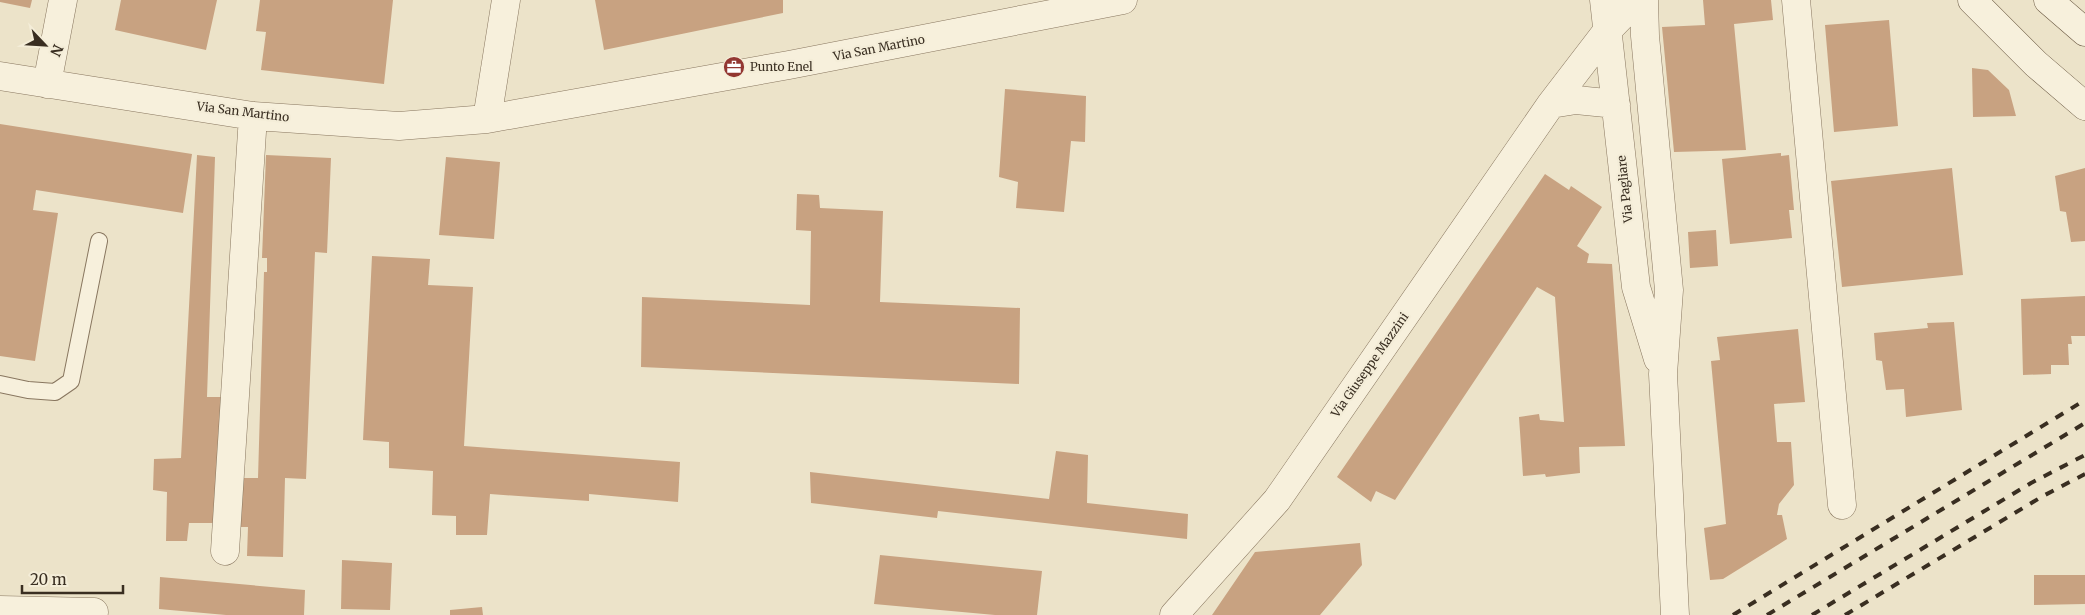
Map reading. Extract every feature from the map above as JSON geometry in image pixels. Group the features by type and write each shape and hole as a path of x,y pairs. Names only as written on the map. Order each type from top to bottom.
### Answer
{"street":[{"path":"47,84 63,0"},
{"path":"487,119 506,0"},
{"name":"Via San Martino","path":"0,76 253,116 399,126 487,119 789,65 1123,0"},
{"name":"Via Pagliare","path":"1604,0 1636,287 1663,374"},
{"name":"Via Giuseppe Mazzini","path":"1174,615 1277,500 1551,104 1607,30 1637,0"},
{"name":"Via Pagliare","path":"1644,0 1645,36 1669,290 1663,374 1675,615"},
{"path":"1796,0 1842,505"},
{"path":"1972,0 2036,64 2085,106"},
{"path":"2048,0 2085,32"},
{"path":"1551,104 1576,100 1616,104"},
{"path":"225,551 253,116"},
{"path":"0,610 94,612"}],"lane":[{"path":"0,384 28,390 55,392 71,381 99,241"}],"building":[{"path":"0,0 32,0 30,8 0,2"},
{"path":"121,0 217,0 206,50 115,30"},
{"path":"260,0 393,0 384,84 261,70 266,32 256,31"},
{"path":"595,0 783,0 783,13 604,50"},
{"path":"1703,0 1771,0 1773,20 1734,24 1746,150 1674,152 1662,27 1705,25"},
{"path":"1889,20 1898,126 1834,132 1825,25"},
{"path":"1972,68 1988,70 2009,90 2016,116 1973,117"},
{"path":"1005,89 1086,96 1085,142 1071,141 1064,212 1016,208 1018,182 999,177"},
{"path":"0,124 192,154 183,213 36,190 33,210 58,213 35,361 0,356"},
{"path":"1781,153 1781,156 1789,155 1794,210 1789,210 1792,238 1730,244 1722,159"},
{"path":"197,155 215,157 207,397 226,397 216,523 189,523 187,541 166,541 167,492 153,490 154,459 181,458"},
{"path":"266,155 331,158 327,253 315,252 306,479 285,478 283,557 247,556 248,527 233,527 235,478 258,478 264,272 267,272 267,258 262,258"},
{"path":"446,157 500,162 494,239 439,235"},
{"path":"1952,168 1963,275 1842,287 1831,181"},
{"path":"2085,168 2085,241 2071,242 2066,212 2060,211 2055,176"},
{"path":"1545,174 1569,190 1571,186 1602,207 1577,246 1589,254 1587,263 1612,264 1625,446 1579,447 1580,473 1546,477 1545,474 1523,476 1519,417 1539,414 1540,420 1564,422 1555,297 1537,287 1395,500 1376,491 1371,502 1337,477"},
{"path":"797,194 819,195 820,208 883,211 880,302 1020,308 1019,384 641,367 642,297 810,305 811,231 796,230"},
{"path":"1716,230 1718,266 1690,268 1688,232"},
{"path":"372,256 430,259 428,285 473,287 464,446 680,462 678,502 589,494 589,501 490,494 487,535 456,535 456,516 432,515 433,471 389,468 389,442 363,440"},
{"path":"2085,296 2085,336 2071,336 2072,344 2068,344 2069,365 2051,365 2051,374 2023,375 2021,299"},
{"path":"1954,322 1962,410 1906,417 1904,389 1886,390 1882,361 1876,360 1874,333 1928,328 1927,323"},
{"path":"1798,329 1805,402 1774,404 1777,442 1791,442 1794,485 1779,504 1777,515 1782,515 1787,539 1723,579 1710,580 1704,528 1726,524 1711,361 1720,360 1717,337"},
{"path":"1056,451 1088,455 1087,503 1188,514 1187,539 938,511 937,518 811,503 810,472 1049,499"},
{"path":"1360,543 1362,565 1320,615 1212,615 1255,552"},
{"path":"880,555 1042,571 1037,615 995,615 874,604"},
{"path":"342,560 392,563 390,610 341,609"},
{"path":"2034,575 2085,575 2085,604 2034,605"},
{"path":"160,577 305,590 304,615 226,615 159,609"},
{"path":"482,607 483,615 450,615 450,610"}],"railway":[{"path":"1733,615 2085,400"},
{"path":"1767,615 2085,423"},
{"path":"1812,615 2031,483 2085,455"},
{"path":"1845,615 2043,496 2085,474"}],"place":[{"name":"Punto Enel","path":"734,67"}]}
